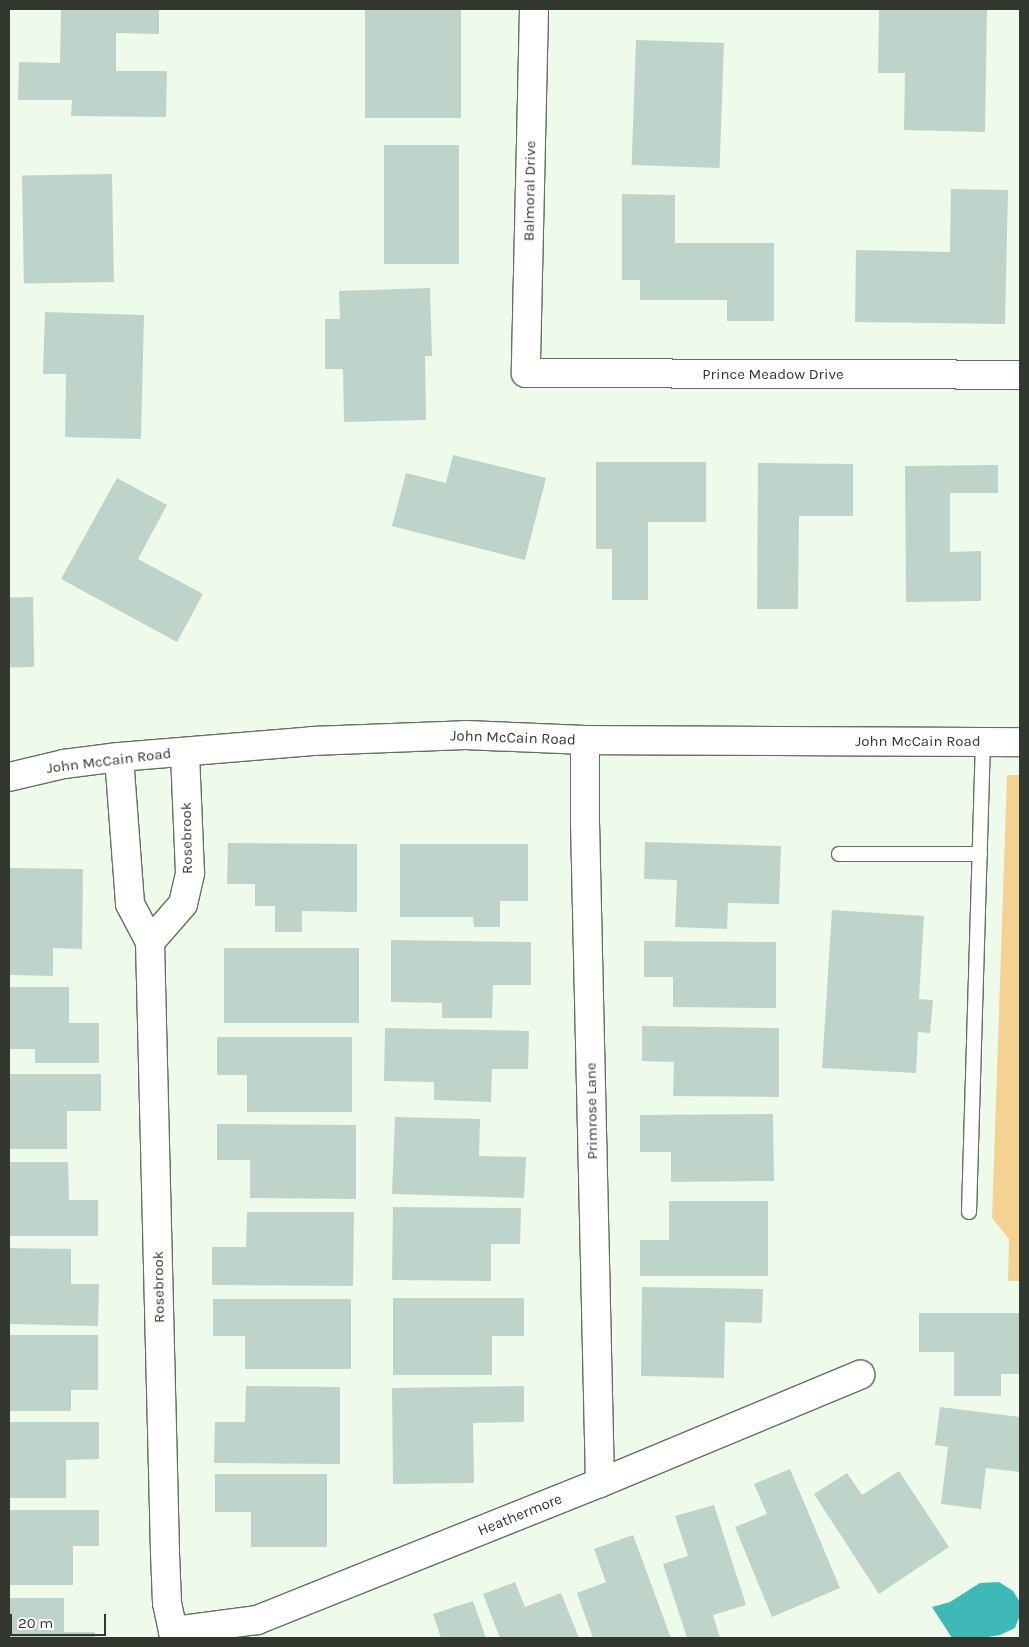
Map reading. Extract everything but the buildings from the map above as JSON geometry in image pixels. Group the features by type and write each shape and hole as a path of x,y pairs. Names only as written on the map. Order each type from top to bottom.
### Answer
{"street":[{"name":"Balmoral Drive","path":"526,373 534,9"},
{"name":"Prince Meadow Drive","path":"526,373 1020,375"},
{"name":"John McCain Road","path":"9,777 64,764 119,757 312,741 465,735 586,740 1020,742"},
{"name":"Primrose Lane","path":"586,740 585,822 600,1483"},
{"name":"Rosebrook","path":"150,942 183,904 190,873 185,752"},
{"name":"Rosebrook","path":"119,757 130,904 150,942 164,1553 167,1603 173,1631"},
{"name":"Heathermore","path":"173,1631 257,1620 600,1483 860,1375"}],"lane":[{"path":"969,1212 983,742"},
{"path":"839,854 980,854"}],"shaded area":[{"path":"1007,775 1020,775 1020,1281 1008,1281 1009,1239 992,1218"}],"water":[{"path":"999,1582 1013,1591 1020,1602 1020,1615 1015,1628 1000,1635 982,1638 952,1638 932,1607 950,1602 980,1583"}]}
